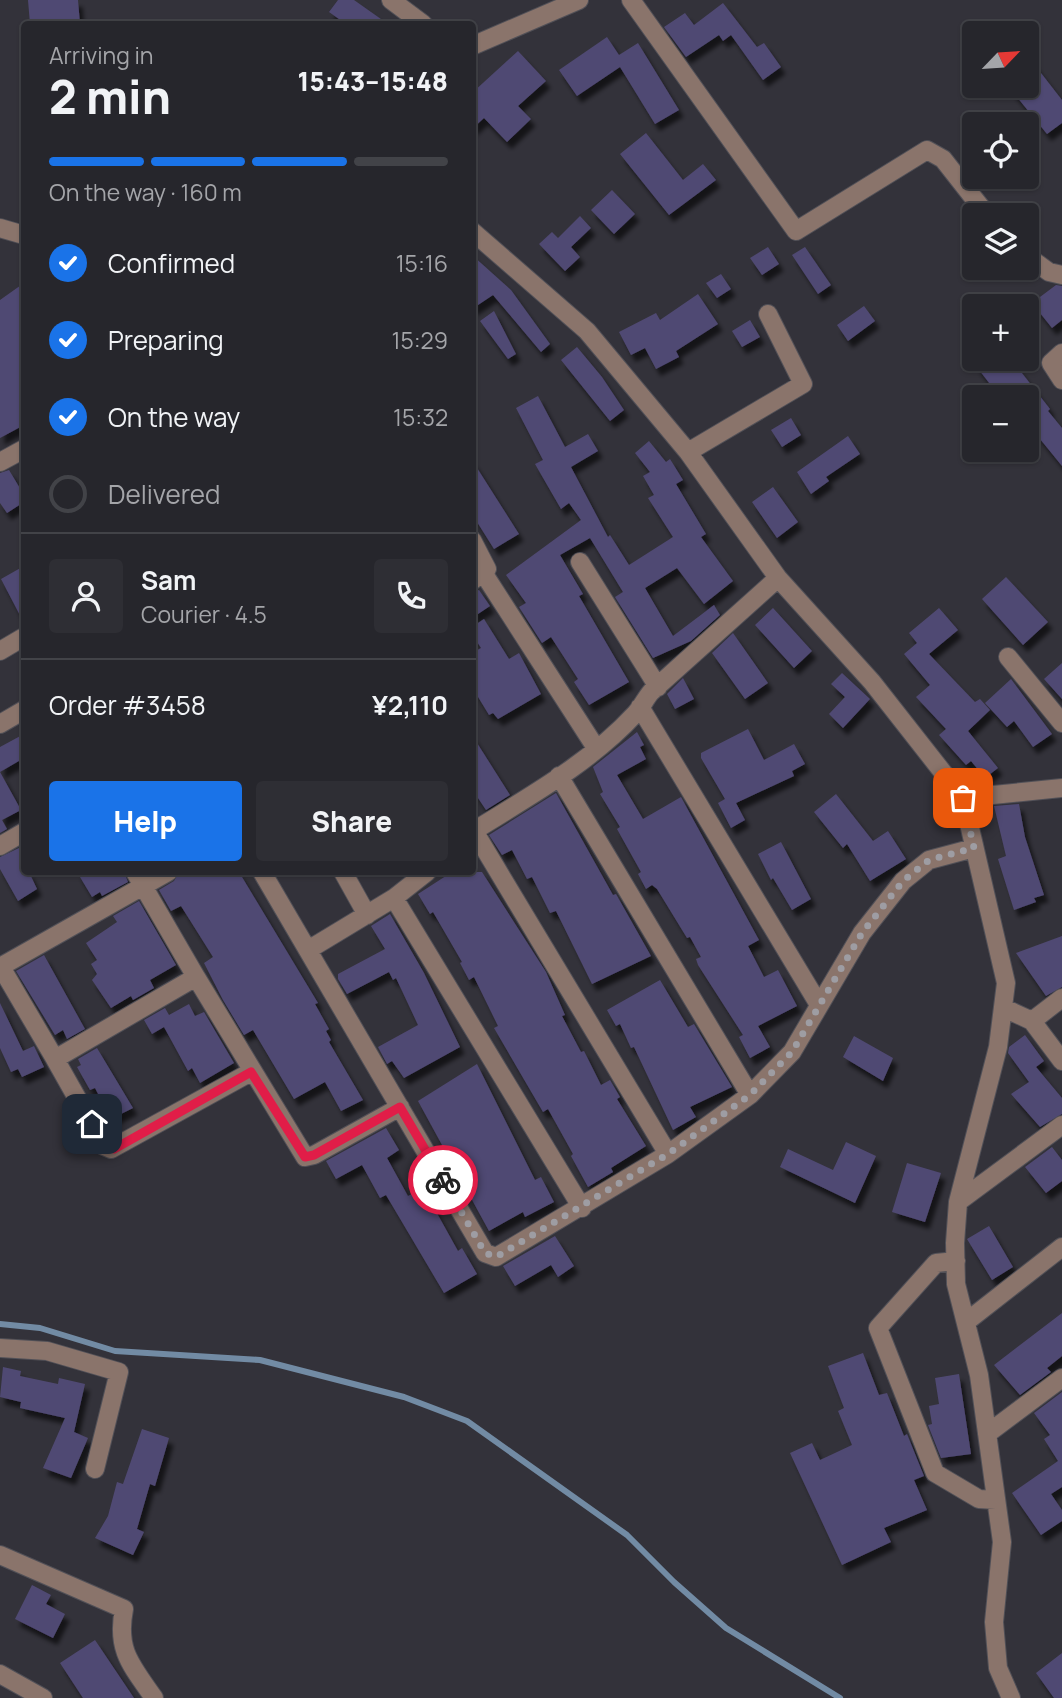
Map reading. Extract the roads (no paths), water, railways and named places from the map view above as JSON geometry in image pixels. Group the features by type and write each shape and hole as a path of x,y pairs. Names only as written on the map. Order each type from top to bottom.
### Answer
{"street":[{"path":"391,0 419,21"},
{"path":"476,44 579,0"},
{"path":"631,0 796,231 927,150 943,159 978,203"},
{"path":"0,228 21,234"},
{"path":"476,234 567,310 688,452 778,578 872,682 963,798 1004,969 1004,1008 999,1047 958,1202 956,1284 979,1375 1002,1542 994,1622 998,1668 1011,1698"},
{"path":"1039,265 1049,272 1062,275"},
{"path":"688,452 799,389 803,384 768,314"},
{"path":"1062,353 1051,363 1062,380"},
{"path":"0,462 21,455"},
{"path":"476,546 487,564 478,577 596,748"},
{"path":"580,562 658,687"},
{"path":"476,830 559,776 596,748 658,687 778,578"},
{"path":"0,651 21,641"},
{"path":"1008,657 1062,723"},
{"path":"640,707 818,1003"},
{"path":"0,724 21,712"},
{"path":"559,776 750,1095"},
{"path":"963,798 1062,788"},
{"path":"0,846 21,834"},
{"path":"476,837 668,1154"},
{"path":"264,875 488,1255 502,1255 668,1154 750,1095 792,1052 818,1003 862,933 903,881 929,860 974,848"},
{"path":"345,875 367,915"},
{"path":"308,950 394,898 423,875"},
{"path":"251,1072 111,1149 104,1146 0,967 139,879 251,1072 305,1157 314,1155 400,1107"},
{"path":"394,898 582,1208"},
{"path":"55,1059 195,977"},
{"path":"1032,1021 1062,998"},
{"path":"1004,1008 1032,1021 1062,1061"},
{"path":"958,1202 1062,1125"},
{"path":"966,1321 1062,1247"},
{"path":"956,1261 936,1263 878,1328 935,1473 979,1499 996,1500"},
{"path":"0,1348 47,1351 119,1372 95,1469"},
{"path":"987,1434 1062,1378"},
{"path":"0,1555 124,1609 119,1633 126,1658 154,1698"},
{"path":"0,1674 34,1696"}],"waterway":[{"path":"0,1324 40,1328 115,1351 260,1360 404,1397 467,1421 627,1535 726,1628 840,1698"}]}
